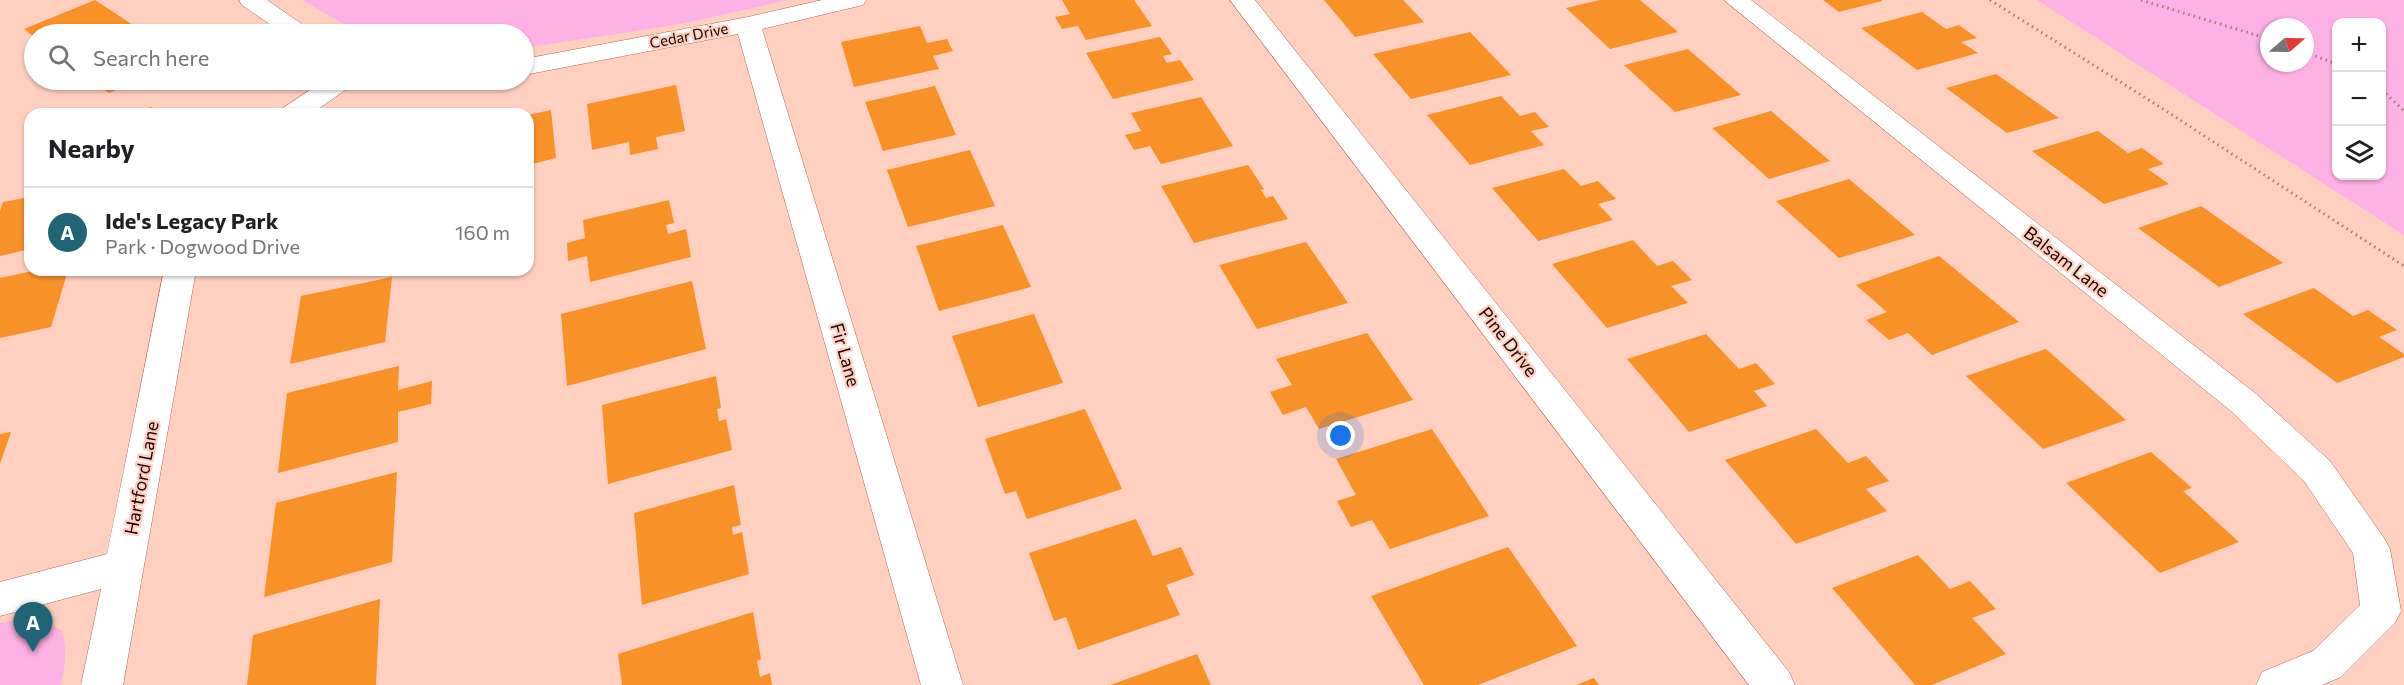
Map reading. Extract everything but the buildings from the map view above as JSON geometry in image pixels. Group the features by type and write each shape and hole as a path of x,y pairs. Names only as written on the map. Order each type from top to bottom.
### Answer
{"street":[{"path":"250,0 285,24"},
{"name":"Cedar Drive","path":"534,65 748,25 854,0"},
{"name":"Pine Drive","path":"1242,0 1773,685"},
{"name":"Balsam Lane","path":"1736,0 2243,402 2317,471 2371,549 2381,611 2327,664 2277,685"},
{"name":"Fir Lane","path":"748,25 942,685"},
{"path":"302,108 328,90"},
{"name":"Hartford Lane","path":"102,685 179,276"},
{"path":"0,599 125,566"}],"path":[{"path":"1990,0 2160,107 2404,266"},
{"path":"2141,0 2260,36"},
{"path":"2314,55 2332,62"},
{"path":"2386,94 2404,111"}],"shaded area":[{"path":"302,0 788,0 681,24 534,46 534,24 344,24"},
{"path":"2037,0 2404,0 2404,235"},
{"path":"16,620 42,621 61,630 65,664 61,685 0,685 0,623"}],"place":[{"name":"Ide's Legacy Park","path":"33,652"}]}
